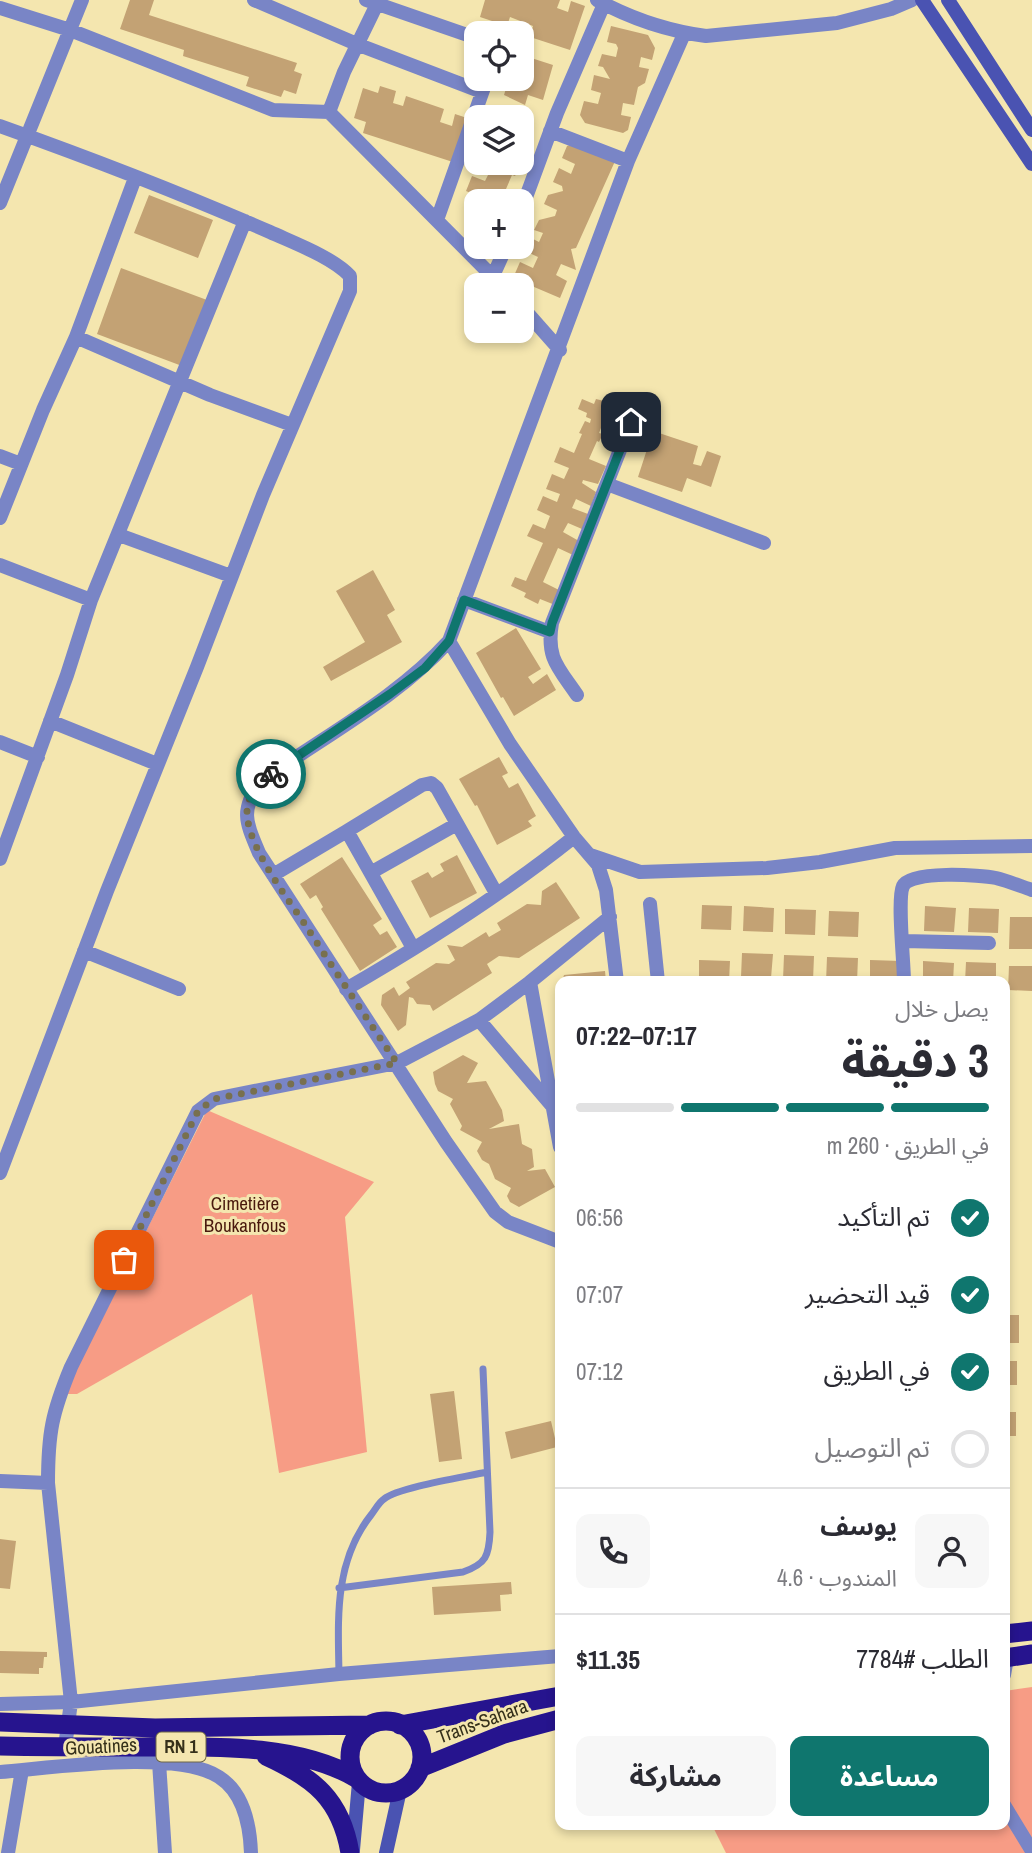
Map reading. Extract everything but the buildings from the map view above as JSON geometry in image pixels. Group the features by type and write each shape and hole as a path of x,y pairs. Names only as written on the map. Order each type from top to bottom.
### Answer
{"highway":[{"path":"1010,1633 1032,1631"},
{"path":"1010,1662 1032,1654"},
{"path":"400,1724 416,1738 420,1748 420,1768 416,1777 400,1790 378,1793 358,1780 351,1767 353,1742 360,1732 370,1725 385,1721 400,1724 555,1697"},
{"name":"Trans-Sahara","path":"420,1768 504,1734 555,1720"},
{"name":"RN 1","path":"0,1722 155,1728 370,1725"},
{"name":"RN 1","path":"0,1746 168,1747 256,1751 304,1757 338,1768 358,1780"},
{"path":"256,1751 298,1773 327,1796 341,1817 351,1853"}],"main road":[{"path":"922,0 1032,164"},
{"path":"948,0 1032,130"},
{"path":"351,1853 356,1829 358,1780"},
{"path":"386,1853 400,1790"}],"street":[{"path":"0,203 82,0"},
{"path":"254,0 359,45 464,79"},
{"path":"529,189 601,2 684,34 706,37 837,23 868,16 912,0"},
{"path":"329,112 359,45 374,1 464,34"},
{"path":"0,8 70,30 273,110 329,112 489,273"},
{"path":"555,1240 508,1222 495,1212 446,1142 259,853 250,831 248,801 260,782 425,668 449,641 628,161 684,34"},
{"path":"437,220 482,91"},
{"path":"0,126 245,221 343,268 350,276 350,291 231,576 0,1173"},
{"path":"550,131 628,161"},
{"path":"0,518 76,337 135,178"},
{"path":"0,859 91,600 245,221"},
{"path":"534,321 559,350"},
{"path":"76,337 180,382 292,425"},
{"path":"577,695 552,658 550,632 631,422"},
{"path":"0,456 21,464"},
{"path":"607,484 764,543"},
{"path":"119,535 231,576"},
{"path":"0,565 91,600"},
{"path":"464,600 550,632"},
{"path":"449,641 510,744 574,837 598,865 607,890 616,976"},
{"path":"50,721 157,764"},
{"path":"0,741 38,757"},
{"path":"273,875 422,785 431,783 437,788 496,893"},
{"path":"372,872 457,824"},
{"path":"347,831 413,948"},
{"path":"346,989 540,864 574,837"},
{"path":"590,855 639,872 766,868 820,862 895,848 1032,846"},
{"path":"904,976 901,907 902,887 906,881 918,876 994,878 1032,890"},
{"path":"650,904 657,976"},
{"path":"65,1746 71,1702 48,1483 48,1443 55,1405 71,1367 198,1111 214,1099 397,1063 479,1020 610,917"},
{"path":"904,941 989,943"},
{"path":"84,951 179,989"},
{"path":"530,982 555,1118"},
{"path":"479,1020 553,1107"},
{"path":"0,1481 48,1483"},
{"path":"0,1704 71,1702 339,1674 555,1656"},
{"path":"159,1762 165,1853"},
{"name":"Gouatines","path":"0,1772 159,1762 201,1769 220,1777 243,1807 251,1853"},
{"path":"8,1853 22,1770"},
{"path":"1010,1815 1032,1851"}],"lane":[{"path":"339,1588 463,1572 479,1566 489,1546 482,1369"},
{"path":"339,1674 339,1588 360,1528 384,1499 405,1490 487,1472"}],"green space":[{"name":"Cimetière Boukanfous","path":"207,1110 374,1182 345,1217 367,1452 279,1473 252,1294 77,1394 64,1394"},
{"path":"1032,1687 1032,1853 726,1853 714,1830 1010,1830 1010,1690"}],"way so far":[{"path":"124,1260 198,1111 207,1102 397,1063 259,853 250,831 248,801 260,782 271,774"}],"route":[{"path":"271,774 425,668 449,641 464,600 550,632 631,422"}]}
